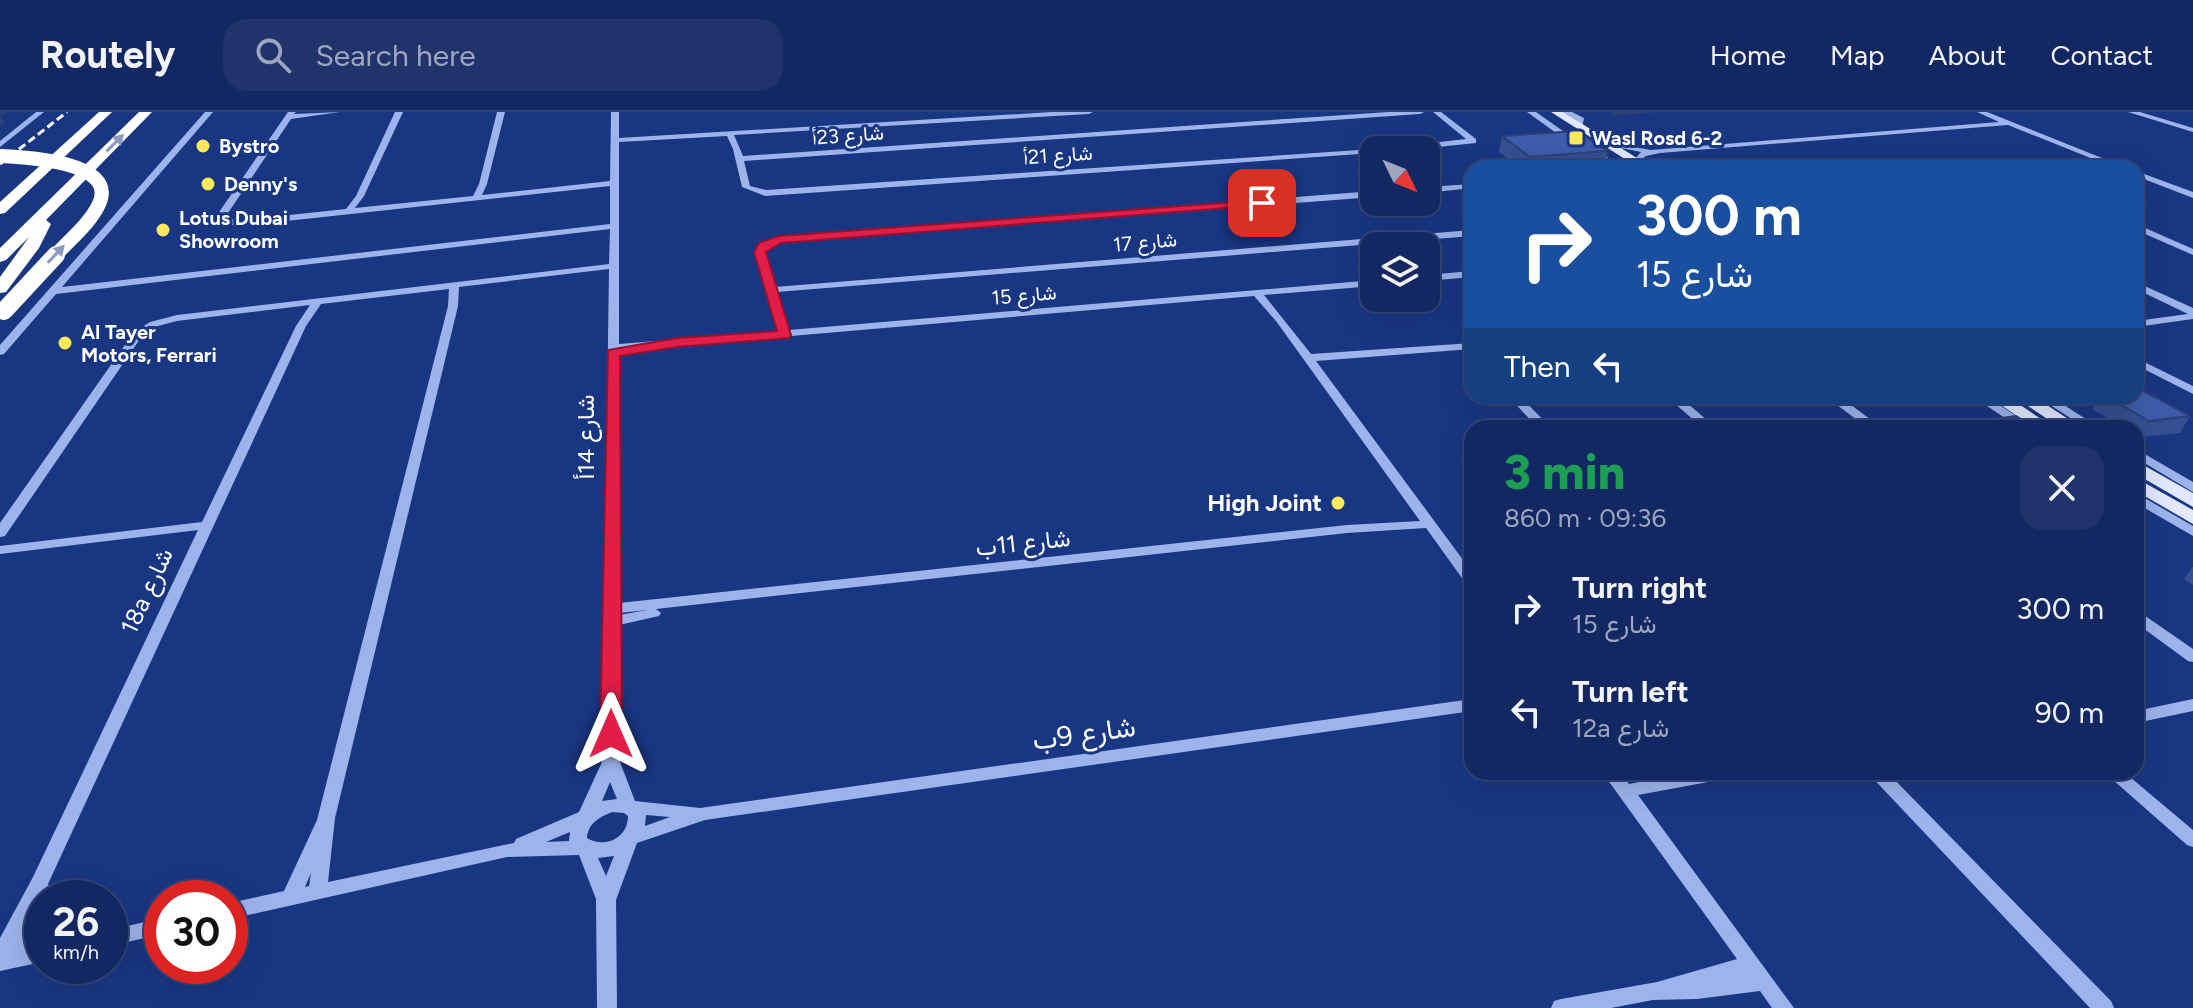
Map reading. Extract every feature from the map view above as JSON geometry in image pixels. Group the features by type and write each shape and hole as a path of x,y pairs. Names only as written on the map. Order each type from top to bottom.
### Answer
{"highway":[{"path":"0,210 106,112"},
{"path":"0,257 146,112"},
{"path":"0,156 72,166 94,177 102,191 100,203 91,216 2,313"},
{"path":"0,288 37,241 43,214"}],"main road":[{"path":"1541,112 1627,160"},
{"path":"1556,112 1629,160"},
{"path":"2009,404 2035,420"},
{"path":"2034,404 2060,420"},
{"path":"2144,471 2193,501"},
{"path":"2144,488 2193,518"}],"street":[{"path":"2,142 40,112"},
{"path":"0,352 209,112"},
{"path":"335,112 291,114 219,218 223,222 235,223 614,185"},
{"path":"353,212 399,112"},
{"path":"480,199 501,112"},
{"name":"شارع 14أ","path":"615,112 611,762 629,807"},
{"path":"615,142 983,115 1089,112"},
{"name":"شارع 23أ","path":"1394,115 1420,112"},
{"path":"1437,112 1473,139 1465,144 1440,146"},
{"name":"شارع 23أ","path":"738,155 783,155 1437,112"},
{"path":"1531,112 1606,160"},
{"path":"1567,112 1581,120 1579,126"},
{"path":"1981,112 2103,160"},
{"path":"2132,112 2193,130"},
{"path":"1638,160 1643,154 1660,151 2012,124"},
{"path":"734,134 738,155"},
{"path":"1610,145 1660,151"},
{"name":"شارع 21أ","path":"738,155 746,187 752,192 771,193 1360,152"},
{"path":"2144,176 2193,195"},
{"path":"1440,189 1464,187"},
{"path":"785,335 774,308 760,250 767,243 786,239 1360,195"},
{"path":"57,287 614,227"},
{"path":"2144,231 2193,252"},
{"name":"شارع 17","path":"770,292 1464,234"},
{"path":"0,533 138,334 169,320 613,267"},
{"path":"1440,277 1464,275"},
{"name":"شارع 15","path":"613,350 1360,284"},
{"path":"318,891 326,818 459,285"},
{"path":"2144,289 2193,316"},
{"path":"1262,293 1464,571"},
{"name":"18a شارع","path":"0,960 41,879 311,303"},
{"path":"772,336 774,308"},
{"path":"2144,323 2193,316"},
{"path":"1310,360 1464,349"},
{"path":"2144,365 2193,391"},
{"path":"1522,404 1537,420"},
{"path":"1682,404 1700,420"},
{"path":"1842,404 1865,420"},
{"path":"1990,404 2016,420"},
{"path":"2055,404 2081,420"},
{"path":"2144,458 2193,488"},
{"path":"2144,502 2193,532"},
{"name":"شارع 11ب","path":"611,616 705,601 1427,520"},
{"path":"0,550 209,522"},
{"path":"0,558 67,542"},
{"path":"2144,622 2193,657"},
{"name":"شارع 9ب","path":"629,838 704,813 1464,706"},
{"path":"2144,715 2189,707"},
{"name":"شارع 14أ","path":"586,817 611,762"},
{"path":"1617,780 1784,1008"},
{"path":"1625,791 1686,780"},
{"path":"1884,780 2104,1008"},
{"path":"2122,780 2193,840"},
{"path":"248,907 507,850 605,807 629,807 637,813 639,823 629,838 606,899 607,1008"},
{"name":"شارع 9ب","path":"629,807 704,813"},
{"path":"586,817 577,837 585,848 606,899"},
{"path":"291,897 326,818"},
{"path":"507,850 611,849 629,838"},
{"path":"0,960 24,956"},
{"path":"1561,1008 1653,991 1691,978 1751,964"},
{"path":"1653,991 1697,990 1764,982"}],"building":[{"path":"1577,131 1608,151 1530,157 1502,136"},
{"path":"2144,391 2190,416 2149,421 2120,404 2144,404"},
{"path":"2016,416 2023,420 1987,420"}],"railway":[{"path":"0,164 67,112"}],"place":[{"name":"Wasl Rosd 6-2","path":"1576,138"},
{"name":"Bystro","path":"203,146"},
{"name":"Denny's","path":"208,184"},
{"name":"Lotus Dubai Showroom","path":"163,230"},
{"name":"Al Tayer Motors, Ferrari","path":"65,343"},
{"name":"High Joint","path":"1338,503"}],"route":[{"path":"611,734 613,353 677,343 785,335 774,308 760,252 761,247 772,241 1262,203"}]}
